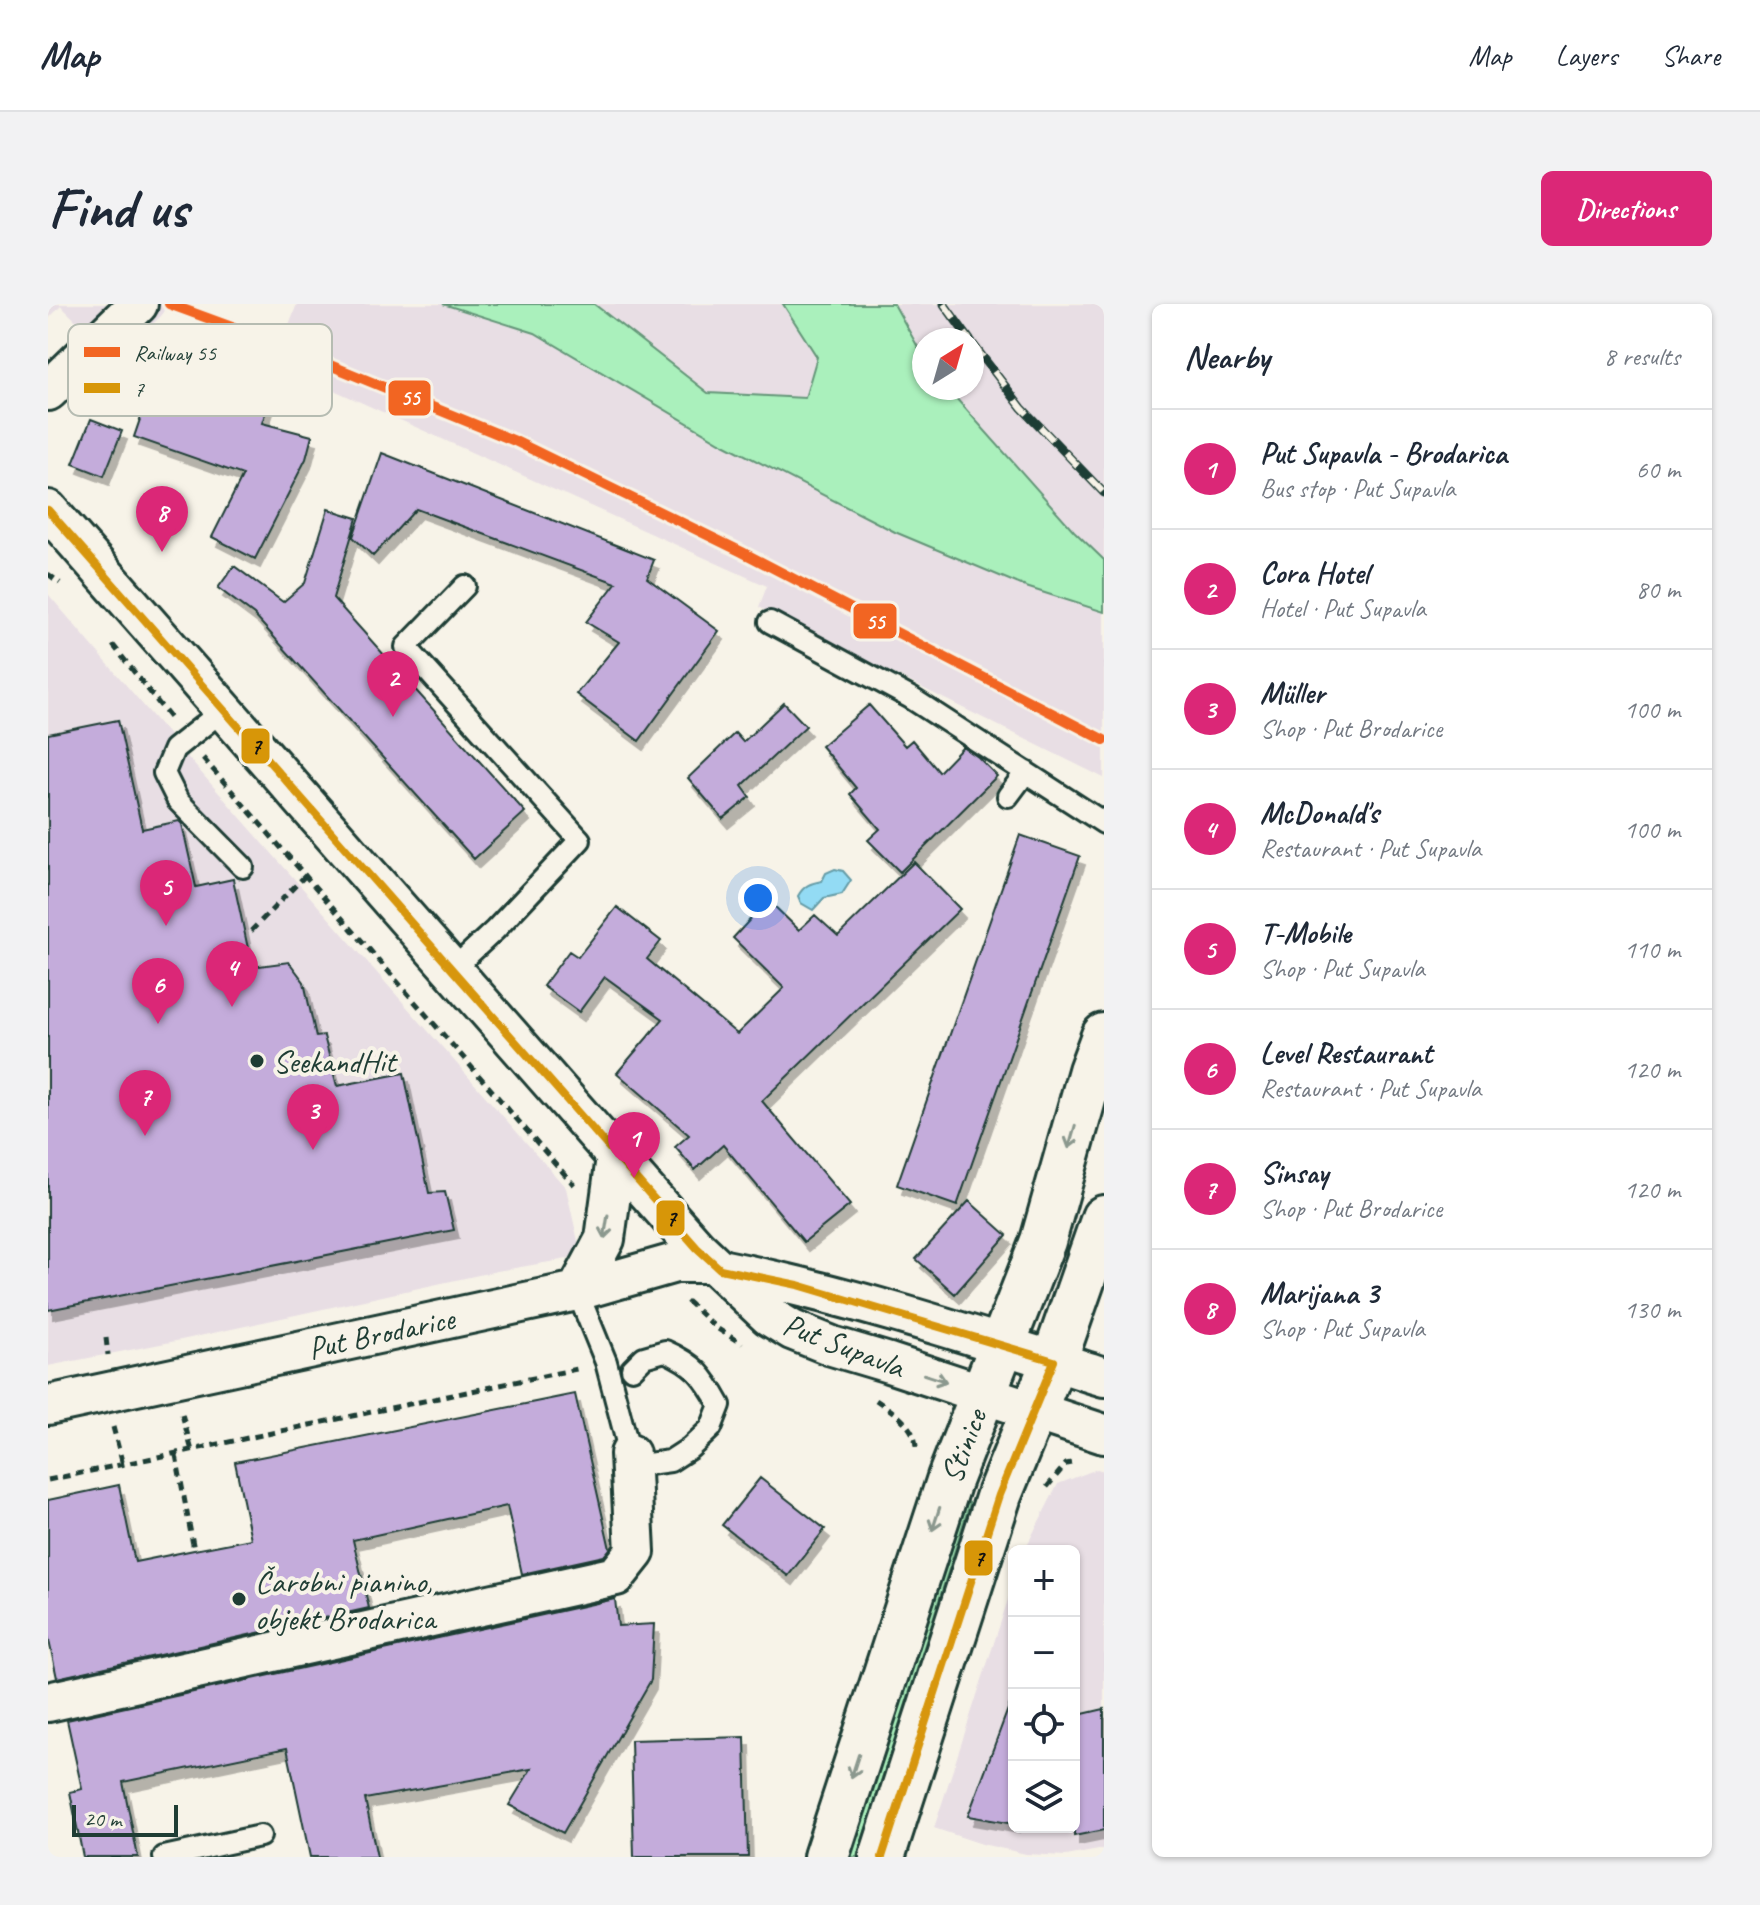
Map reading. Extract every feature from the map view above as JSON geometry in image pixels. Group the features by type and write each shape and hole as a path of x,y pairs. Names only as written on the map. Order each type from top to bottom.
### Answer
{"main road":[{"name":"Stinice","path":"826,1857 950,1478 1043,1241 1091,1071 1104,1036"},
{"name":"Stinice","path":"882,1857 999,1495 1054,1361 1104,1218"}],"street":[{"path":"117,324 138,304"},
{"path":"48,391 68,372"},
{"name":"Put Supavla","path":"48,510 616,1157 716,1266 769,1316 792,1330 832,1346 1104,1434"},
{"path":"577,1291 605,1239 616,1157"},
{"name":"Put Brodarice","path":"48,1405 577,1291 675,1263 716,1266"},
{"name":"Put Supavla","path":"716,1266 798,1285 1104,1377"},
{"path":"48,1702 616,1576 635,1552 630,1454"}],"lane":[{"path":"451,971 495,930 580,840 406,647 465,586"},
{"path":"770,622 911,698 1104,823"},
{"path":"223,710 174,749 164,773 178,801 243,867"},
{"path":"1008,796 1026,772"},
{"path":"577,1291 606,1362 630,1454 648,1464 670,1461 690,1448 711,1428 720,1405 707,1380 688,1361 665,1351 644,1357 632,1369"},
{"path":"164,1857 260,1836"}],"path":[{"path":"48,574 66,588"},
{"path":"112,643 187,739 570,1179 577,1191"},
{"path":"251,931 306,875"},
{"path":"646,1270 649,1287 668,1288 715,1327 747,1347"},
{"path":"106,1338 109,1361"},
{"path":"48,1480 606,1362"},
{"path":"871,1396 900,1417 917,1440 916,1453"},
{"path":"179,1403 192,1451"},
{"path":"111,1419 123,1465"},
{"path":"176,1455 194,1550"},
{"path":"1040,1495 1066,1464 1077,1462"}],"shaded area":[{"path":"48,304 166,304 162,315 153,324 79,324 61,306 48,319"},
{"path":"297,304 1104,304 1104,778 759,607 767,586 332,389 332,324 289,324"},
{"path":"48,594 566,1188 580,1250 567,1259 48,1366"},
{"path":"1097,1469 1104,1471 1104,1849 1066,1856 1026,1854 934,1828 1008,1600 1008,1833 1080,1833 1080,1545 1027,1545 1058,1484"}],"green space":[{"path":"443,304 594,304 708,393 805,398 817,357 783,304 894,304 912,336 912,400 958,400 1074,531 1104,560 1104,612 1026,587 895,532 720,442 535,333"},
{"path":"965,1501 970,1503 857,1857 850,1857"}],"water":[{"path":"835,869 843,871 851,880 842,894 824,898 813,910 801,903 798,896 803,889 822,881 826,873"}],"building":[{"path":"141,416 264,416 262,423 312,436 306,459 255,559 212,537 243,475 134,437"},
{"path":"91,419 122,431 104,476 73,464"},
{"path":"382,453 654,560 647,578 719,631 639,741 576,694 619,642 586,622 616,583 416,509 373,556 353,537"},
{"path":"328,509 357,518 333,598 525,812 474,859 254,615 218,588 234,566 283,602 305,583"},
{"path":"784,703 806,726 742,786 750,797 723,819 688,778 735,733 743,742"},
{"path":"869,705 905,746 912,740 939,772 963,747 997,776 900,872 868,840 880,829 850,794 856,788 821,746"},
{"path":"118,720 142,829 179,821 182,824 196,887 233,879 252,967 289,962 304,982 316,1037 324,1036 337,1086 404,1073 429,1193 445,1192 454,1230 48,1310 48,734"},
{"path":"1020,835 1080,856 957,1206 897,1185"},
{"path":"914,862 960,909 762,1101 850,1205 804,1242 723,1145 695,1170 675,1147 689,1135 617,1073 663,1019 605,977 579,1012 543,986 569,951 578,957 617,907 661,941 647,959 737,1034 784,988 733,938 768,900 799,930 815,915 838,936"},
{"path":"969,1201 1007,1235 955,1294 916,1259"},
{"path":"575,1394 610,1549 604,1556 522,1574 507,1506 353,1540 369,1608 57,1678 48,1636 48,1500 119,1485 135,1562 251,1539 235,1462"},
{"path":"760,1478 825,1529 788,1576 722,1525"},
{"path":"615,1599 618,1626 654,1624 651,1680 563,1833 509,1805 531,1769 365,1799 377,1857 310,1857 287,1748 123,1782 138,1857 83,1857 70,1792 82,1789 67,1720"},
{"path":"1008,1709 1008,1823 968,1816"},
{"path":"1104,1709 1104,1830 1074,1836 1074,1833 1080,1833 1080,1715"},
{"path":"745,1737 748,1857 634,1857 631,1740"}],"railway":[{"path":"944,304 961,328"},
{"path":"984,359 1022,408 1104,493"}],"rail line":[{"name":"55","path":"169,304 224,324"},
{"name":"55","path":"332,366 515,441 742,552 1104,740"}],"transit line":[{"name":"7","path":"48,510 697,1248 720,1269 798,1285 1054,1361 999,1495 882,1857"}],"place":[{"name":"Marijana 3","path":"162,552"},
{"name":"Cora Hotel","path":"393,717"},
{"name":"T-Mobile","path":"166,926"},
{"name":"McDonald's","path":"232,1007"},
{"name":"Level Restaurant","path":"158,1024"},
{"name":"SeekandHit","path":"257,1061"},
{"name":"Sinsay","path":"145,1136"},
{"name":"Müller","path":"313,1150"},
{"name":"Put Supavla - Brodarica","path":"634,1178"},
{"name":"Čarobni pianino, objekt Brodarica","path":"239,1599"}]}
